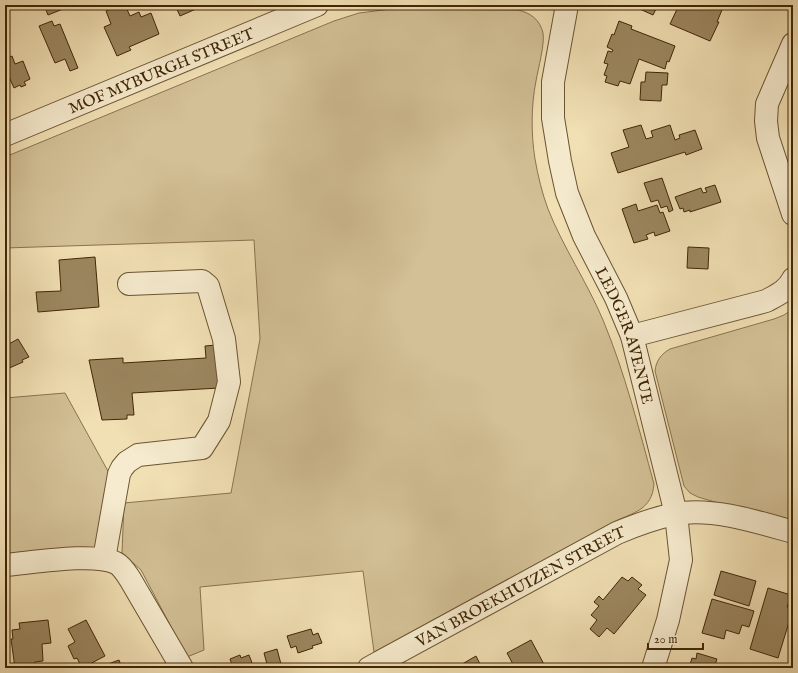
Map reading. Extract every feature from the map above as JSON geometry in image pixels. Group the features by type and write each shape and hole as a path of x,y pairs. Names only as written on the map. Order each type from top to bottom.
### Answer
{"street":[{"name":"MOF MYBURGH STREET","path":"5,135 317,5"},
{"name":"LEDGER AVENUE","path":"567,5 553,82 553,118 567,194 584,236 616,298 632,336 676,514 681,560 668,620 653,668"},
{"path":"793,44 768,104 766,121 768,138 793,214"},
{"path":"632,336 766,301 784,292 793,279"},
{"path":"104,559 119,474 122,468 127,462 138,455 202,448 219,421 229,382 224,339 208,286 202,281 129,284"},
{"name":"VAN BROEKHUIZEN STREET","path":"368,668 617,533 633,526 676,514 700,512 747,519 793,532"},
{"path":"5,565 76,558 104,559 117,564 126,573 182,668"}],"shaded area":[{"path":"391,9 518,10 531,15 540,24 543,33 543,43 534,91 532,130 535,159 542,191 554,223 597,306 611,340 631,401 654,484 650,500 634,513 613,522 374,652 363,571 200,587 204,650 187,657 141,570 122,553 124,503 231,493 260,339 254,240 5,248 5,157 334,21 359,13"},
{"path":"793,309 793,525 698,497 690,493 684,486 655,371 656,364 660,358 670,349 774,319"},
{"path":"65,393 114,482 100,547 5,556 5,398"}],"building":[{"path":"44,5 62,5 63,9 48,15"},
{"path":"121,5 125,5 130,16 139,12 141,17 151,13 159,34 129,47 131,50 117,56 104,27 111,24 106,11"},
{"path":"175,5 205,5 180,16"},
{"path":"631,5 658,5 653,15"},
{"path":"679,5 724,5 717,22 719,22 710,41 670,24"},
{"path":"52,21 54,26 60,24 78,68 70,71 65,59 55,63 39,26"},
{"path":"619,21 632,26 631,29 675,46 669,62 667,61 665,69 639,59 630,84 620,81 618,86 605,82 607,76 604,75 608,64 604,63 608,51 612,52 613,50 607,47 612,34 614,35"},
{"path":"12,56 15,64 23,61 30,79 24,82 26,85 21,87 20,85 14,88 5,68 7,67 5,59"},
{"path":"646,72 668,73 667,85 662,85 661,101 640,100 641,82 645,82"},
{"path":"641,125 646,139 653,137 651,131 670,125 675,140 680,138 679,135 695,130 702,149 686,155 685,152 618,173 611,153 629,147 623,130"},
{"path":"662,178 673,210 669,212 667,206 661,208 658,200 651,202 644,183"},
{"path":"715,185 721,202 690,212 690,210 684,212 683,208 680,209 675,197 701,188 703,193 707,192 705,188"},
{"path":"636,204 638,211 657,205 660,213 663,212 670,231 655,236 654,232 646,235 648,239 634,243 622,209"},
{"path":"688,247 709,248 708,269 687,268"},
{"path":"95,257 99,307 38,312 36,292 61,291 59,260"},
{"path":"18,339 29,357 22,360 23,362 7,369 5,365 5,346"},
{"path":"216,345 219,388 132,393 134,415 127,415 127,419 102,420 89,360 123,358 123,363 206,358 205,346"},
{"path":"721,571 756,581 749,606 714,595"},
{"path":"622,577 628,581 632,577 642,585 638,589 646,595 614,634 607,628 599,637 590,629 597,620 591,615 599,606 594,602 599,596 603,600"},
{"path":"768,588 791,595 787,607 793,609 778,658 750,649"},
{"path":"712,599 754,611 749,627 742,625 739,634 726,630 724,639 702,633"},
{"path":"48,620 51,643 42,644 43,661 35,662 35,666 15,668 11,639 13,639 12,630 20,629 19,623"},
{"path":"86,620 105,656 82,668 77,658 74,659 68,646 75,642 68,629"},
{"path":"311,629 313,635 318,633 322,643 298,653 296,646 291,648 287,636"},
{"path":"531,640 546,668 515,668 507,653"},
{"path":"277,649 282,668 268,668 264,653"},
{"path":"697,653 717,659 714,668 689,668 692,658 696,659"},
{"path":"240,655 241,658 249,655 254,668 233,668 230,659"},
{"path":"476,656 482,668 457,667"},
{"path":"119,660 122,668 97,668"}]}
